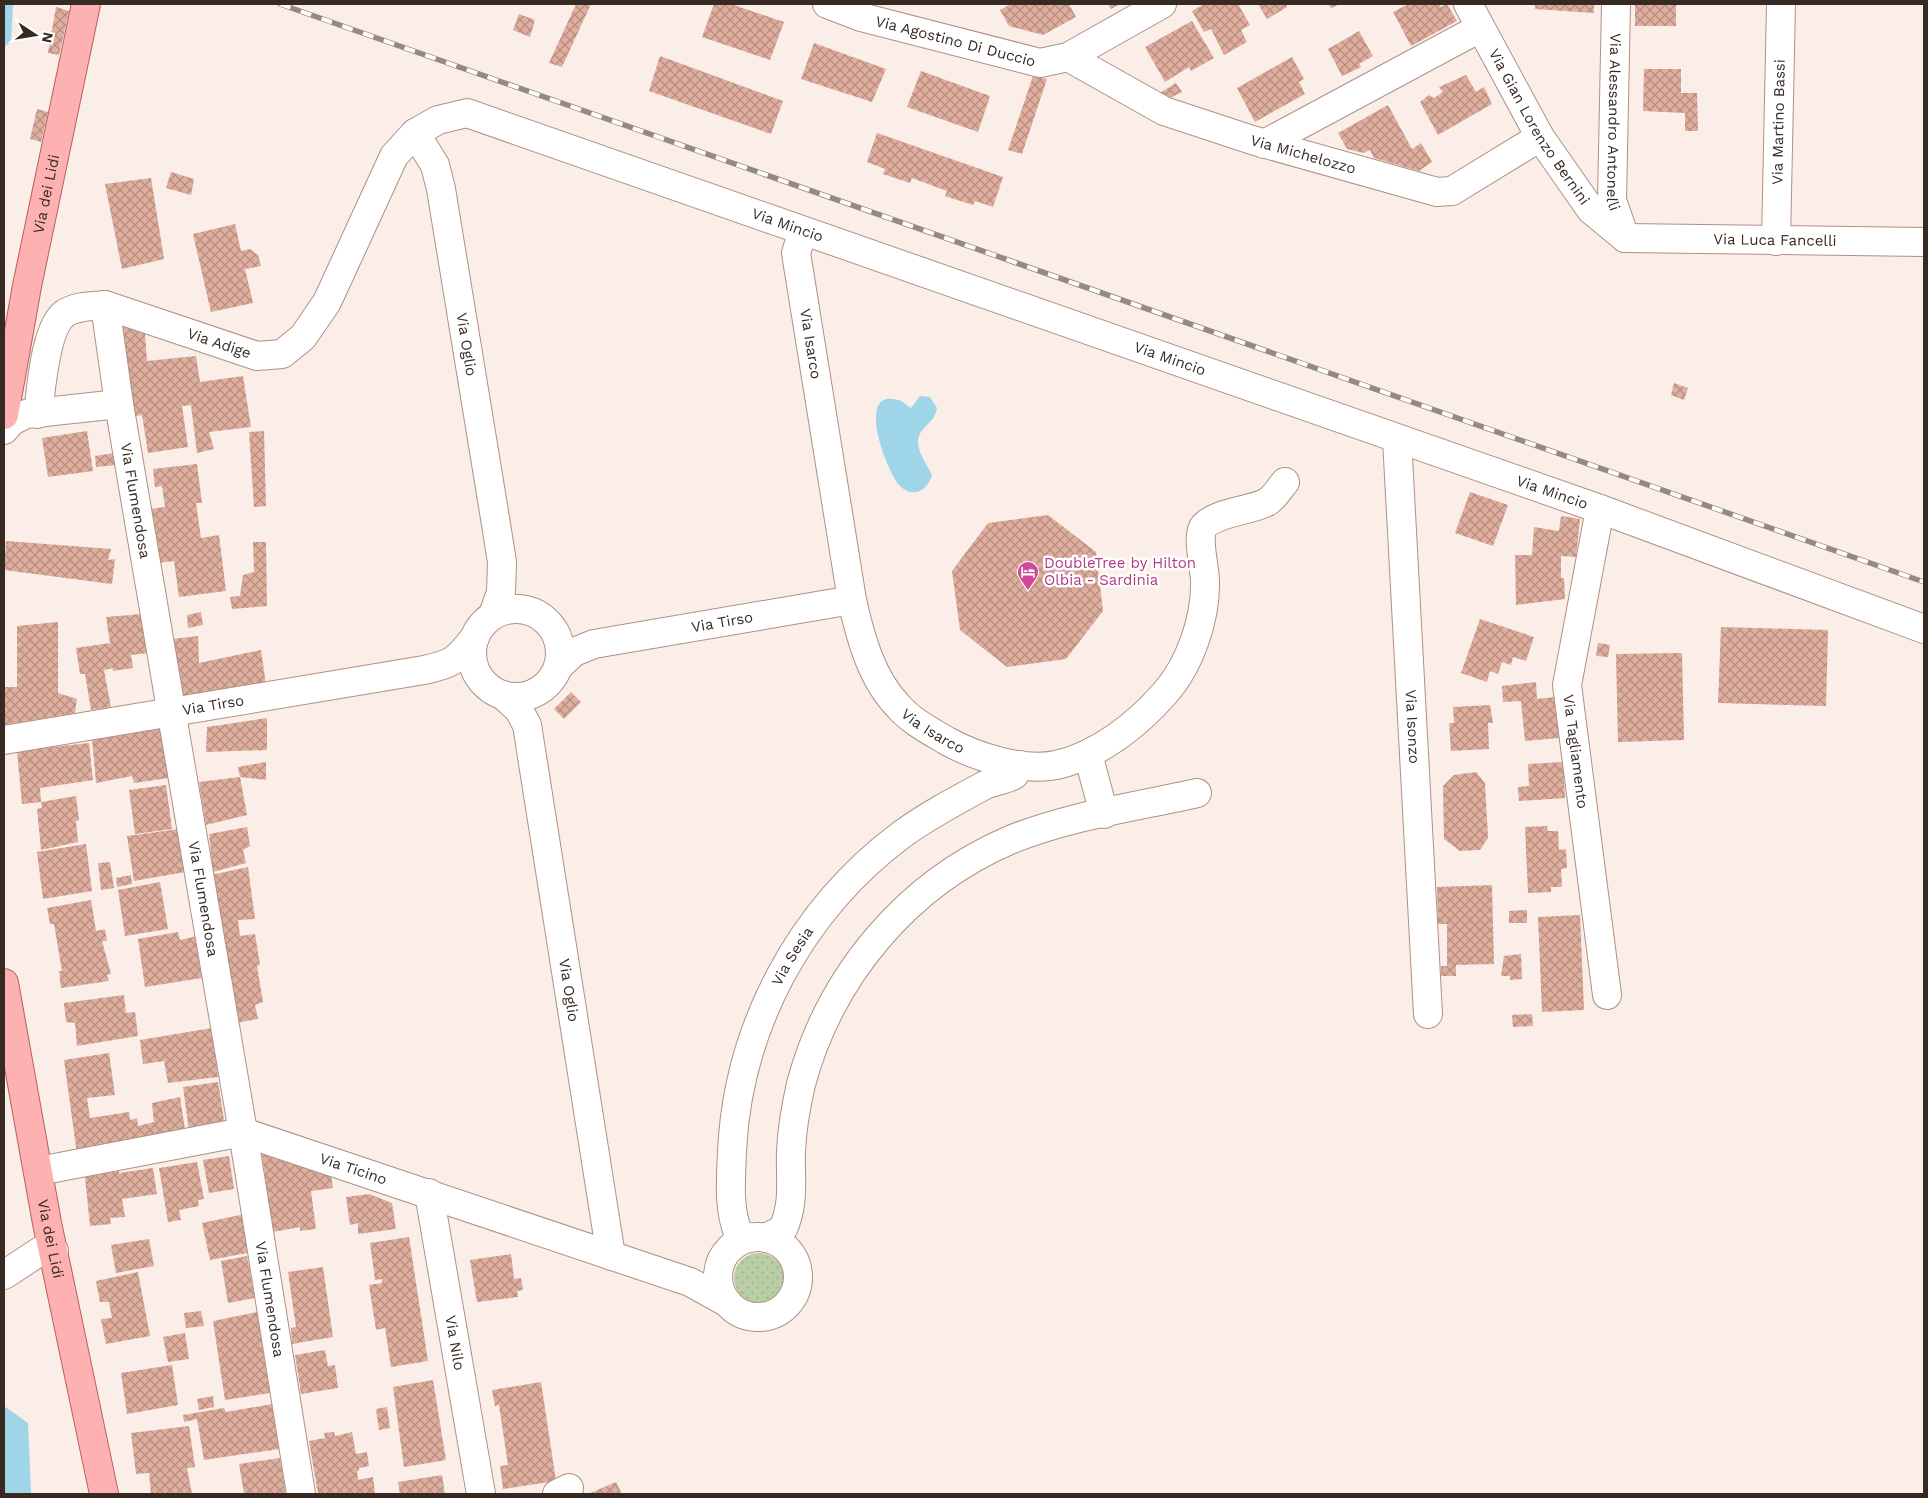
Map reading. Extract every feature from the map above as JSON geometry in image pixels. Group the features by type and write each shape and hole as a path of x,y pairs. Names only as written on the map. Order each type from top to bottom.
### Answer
{"main road":[{"name":"Via dei Lidi","path":"4,415 6,389 86,4"},
{"name":"Via dei Lidi","path":"4,983 54,1251 104,1494"}],"street":[{"name":"Via Agostino Di Duccio","path":"827,4 861,17 1040,63 1068,57 1162,4"},
{"path":"888,4 922,32"},
{"name":"Via Gian Lorenzo Bernini","path":"1468,4 1540,137 1591,210 1625,238"},
{"name":"Via Alessandro Antonelli","path":"1616,4 1612,200 1625,238"},
{"name":"Via Martino Bassi","path":"1776,241 1781,4"},
{"path":"1264,144 1480,28"},
{"name":"Via Michelozzo","path":"1068,57 1164,111 1264,144 1437,192 1452,191 1540,137"},
{"name":"Via Mincio","path":"416,133 438,120 467,113 1600,509 1924,629"},
{"name":"Via Adige","path":"38,414 51,334 64,314 83,306 105,305 257,356 282,354 303,337 327,302 394,156 416,133"},
{"name":"Via Oglio","path":"416,133 435,165 441,190 502,562"},
{"name":"Via Isarco","path":"803,230 796,253 859,634 882,684 898,706 925,728 957,746 988,758 1020,765 1055,765 1088,754 1146,714 1167,691 1192,649 1202,616 1205,590 1200,536 1203,527 1213,519 1269,501 1285,482"},
{"name":"Via Luca Fancelli","path":"1625,238 1924,242"},
{"name":"Via Flumendosa","path":"105,305 119,404 174,712 301,1494"},
{"path":"4,430 12,422 26,414 119,404"},
{"name":"Via Isonzo","path":"1397,439 1428,1014"},
{"name":"Via Tagliamento","path":"1600,509 1567,685 1606,995"},
{"path":"502,562 513,591 526,609"},
{"path":"493,615 501,592 502,562"},
{"name":"Via Tirso","path":"594,644 852,600"},
{"path":"424,670 449,664 463,653 482,624 493,615 508,609 526,609 538,614 550,624 558,636 561,650 559,666"},
{"path":"475,636 472,651 474,666 480,679 490,690 504,696 520,698 536,694 549,684 559,666 574,652 594,644"},
{"path":"558,636 575,643 594,644"},
{"path":"424,670 461,672 480,679"},
{"name":"Via Tirso","path":"4,740 424,670"},
{"path":"527,725 536,694"},
{"path":"504,696 520,710 527,725"},
{"name":"Via Oglio","path":"527,725 611,1256"},
{"path":"1088,754 1104,814"},
{"name":"Via Sesia","path":"758,1238 738,1233 732,1217 731,1178 737,1099 758,1022 783,968 809,926 863,864 902,834 988,784 1014,774 1020,765"},
{"path":"660,1271 700,1266 725,1255 740,1241 758,1238 783,1229 792,1202 791,1151 794,1120 810,1055 830,1009 848,977 871,945 920,894 978,856 1010,840 1047,827 1197,793"},
{"name":"Via Ticino","path":"39,1172 243,1132 429,1193 447,1202 660,1271 690,1282 728,1303"},
{"name":"Via Nilo","path":"429,1193 482,1494"},
{"path":"725,1255 719,1267 718,1280 721,1292 728,1303 737,1312 749,1317 761,1318 779,1312 793,1299 798,1287 799,1274 795,1261 788,1250 778,1242 758,1238"},
{"path":"4,1275 42,1250 54,1251"}],"green space":[{"path":"759,1253 768,1255 779,1264 784,1278 782,1287 773,1298 759,1303 750,1301 739,1292 734,1278 736,1269 745,1258"}],"water":[{"path":"4,4 13,4 11,42 4,47"},
{"path":"920,396 930,397 937,408 934,417 924,428 918,440 920,452 932,475 924,488 919,491 910,492 900,486 888,465 882,450 876,418 878,406 885,399 898,400 911,408"},
{"path":"4,1406 28,1423 31,1493 28,1494 4,1494"}],"building":[{"path":"576,4 591,4 562,67 549,63"},
{"path":"714,4 731,4 784,22 770,60 702,37"},
{"path":"1011,4 1069,4 1076,17 1043,35 1009,26 1000,10"},
{"path":"1108,4 1120,4 1111,9"},
{"path":"1204,4 1238,4 1250,25 1241,30 1247,42 1224,55 1211,29 1204,32 1192,11"},
{"path":"1258,4 1286,4 1287,7 1267,19"},
{"path":"1328,4 1340,4 1331,8"},
{"path":"1409,4 1439,4 1441,7 1447,4 1457,21 1411,46 1393,12"},
{"path":"1535,4 1594,4 1594,13 1535,9"},
{"path":"1635,4 1676,4 1676,26 1635,26"},
{"path":"56,7 69,11 59,55 48,53"},
{"path":"519,14 535,20 530,37 513,30"},
{"path":"1192,21 1214,58 1191,71 1189,67 1165,82 1145,47"},
{"path":"1359,31 1373,56 1359,64 1361,67 1342,76 1328,49"},
{"path":"814,43 886,69 872,102 801,79"},
{"path":"660,56 783,101 771,134 649,91"},
{"path":"1292,57 1304,79 1299,82 1305,94 1255,122 1237,88"},
{"path":"1644,69 1681,69 1681,93 1697,93 1698,131 1685,131 1685,113 1643,111"},
{"path":"921,71 990,96 978,132 907,107"},
{"path":"1466,75 1476,92 1484,87 1492,104 1438,135 1420,102 1429,95 1434,98 1443,92 1439,87"},
{"path":"1033,76 1047,79 1022,154 1008,150"},
{"path":"1176,83 1182,92 1168,99 1158,94"},
{"path":"1388,105 1412,149 1421,143 1432,162 1419,171 1374,158 1370,150 1364,153 1347,149 1338,133"},
{"path":"37,109 48,112 41,142 30,139"},
{"path":"877,133 1003,177 993,207 975,201 973,205 945,196 947,191 912,178 910,183 883,174 885,169 867,162"},
{"path":"171,172 194,179 191,195 166,188"},
{"path":"151,178 164,259 122,269 105,184"},
{"path":"235,224 241,251 250,249 258,255 261,266 245,269 253,303 211,312 193,234"},
{"path":"126,324 145,334 147,361 196,356 200,382 243,376 251,427 209,432 214,449 197,453 191,405 182,406 188,447 148,453 142,415 132,417 120,331"},
{"path":"1674,383 1688,388 1684,400 1671,395"},
{"path":"87,431 93,471 48,477 42,438"},
{"path":"264,431 266,506 254,507 249,432"},
{"path":"114,453 116,465 96,467 95,456"},
{"path":"197,464 202,503 196,503 201,538 219,535 226,591 179,597 174,561 157,563 150,509 165,507 162,486 155,487 153,469"},
{"path":"1470,492 1508,505 1493,546 1455,533"},
{"name":"DoubleTree by Hilton Olbia - Sardinia","path":"1048,515 1096,552 1103,611 1066,659 1007,667 960,630 952,571 988,523"},
{"path":"1561,516 1580,519 1576,557 1561,556 1561,578 1564,578 1565,599 1516,605 1515,555 1532,555 1534,527 1559,531"},
{"path":"6,541 111,549 108,560 115,559 112,584 4,570"},
{"path":"253,542 266,542 267,606 232,609 230,597 240,596 243,575 254,572"},
{"path":"201,612 203,625 188,628 187,615"},
{"path":"142,614 149,653 131,655 133,668 113,671 113,668 104,670 111,707 91,710 85,674 80,674 76,648 110,643 106,617"},
{"path":"1480,619 1534,637 1526,661 1513,657 1511,665 1502,662 1498,674 1490,671 1487,682 1461,673"},
{"path":"58,622 58,693 77,699 75,713 4,725 4,687 17,687 17,626"},
{"path":"1721,627 1828,630 1826,706 1718,703"},
{"path":"198,636 199,663 261,650 266,685 181,702 173,639"},
{"path":"1598,643 1610,645 1608,657 1596,656"},
{"path":"1682,653 1684,740 1618,742 1616,654"},
{"path":"1536,682 1537,699 1555,697 1559,738 1525,741 1521,701 1503,702 1502,686"},
{"path":"571,692 581,702 564,719 554,709"},
{"path":"1490,705 1493,723 1488,723 1489,749 1451,751 1449,723 1454,723 1453,707"},
{"path":"267,718 267,750 206,752 207,727"},
{"path":"162,728 169,778 134,783 132,776 96,783 92,739"},
{"path":"89,743 93,780 40,788 41,802 22,804 17,751"},
{"path":"266,762 266,780 240,777 238,767"},
{"path":"1563,762 1565,798 1519,801 1518,787 1529,786 1528,764"},
{"path":"1476,772 1485,783 1488,838 1480,850 1460,851 1444,839 1443,786 1454,775"},
{"path":"240,777 247,815 206,825 199,782"},
{"path":"166,785 172,829 135,834 129,790"},
{"path":"76,796 79,820 76,821 78,842 41,850 37,809 42,808 41,802"},
{"path":"1547,826 1548,831 1558,831 1559,850 1566,849 1567,868 1561,869 1562,887 1551,887 1551,892 1528,893 1525,827"},
{"path":"247,827 250,846 243,850 246,863 213,872 209,834"},
{"path":"179,829 185,872 134,881 127,836"},
{"path":"86,844 92,891 43,899 37,852"},
{"path":"110,862 114,888 101,890 98,863"},
{"path":"248,867 255,919 238,920 240,936 255,934 260,965 257,966 263,1002 255,1005 258,1019 236,1023 211,875"},
{"path":"131,875 132,884 117,887 116,878"},
{"path":"160,882 168,929 125,936 118,890"},
{"path":"1492,885 1494,964 1456,965 1456,976 1441,976 1441,966 1447,966 1447,924 1438,924 1437,887"},
{"path":"91,900 96,931 105,929 107,941 102,941 111,974 107,975 109,981 61,988 59,971 62,971 54,924 50,924 47,908"},
{"path":"1527,910 1527,923 1509,923 1509,911"},
{"path":"1580,915 1584,1010 1542,1012 1538,917"},
{"path":"178,932 180,940 197,936 202,978 145,987 138,939"},
{"path":"1521,954 1522,979 1510,980 1510,976 1501,976 1504,956"},
{"path":"124,995 126,1013 135,1012 138,1036 77,1046 75,1023 66,1022 64,1003"},
{"path":"1532,1014 1533,1026 1513,1027 1512,1015"},
{"path":"212,1028 218,1077 168,1083 164,1061 143,1064 140,1040"},
{"path":"109,1053 115,1095 87,1098 90,1118 129,1112 130,1120 137,1118 138,1126 154,1122 152,1103 180,1097 186,1136 77,1154 64,1060"},
{"path":"218,1082 225,1126 189,1131 183,1087"},
{"path":"261,1148 331,1176 333,1188 311,1191 316,1229 300,1231 300,1227 273,1232"},
{"path":"229,1156 234,1189 209,1193 203,1160"},
{"path":"197,1162 204,1199 198,1200 199,1206 179,1210 181,1220 168,1222 159,1168"},
{"path":"153,1168 157,1194 122,1199 125,1217 110,1218 111,1224 90,1226 85,1177"},
{"path":"369,1194 392,1203 396,1229 358,1234 358,1223 350,1225 346,1197"},
{"path":"245,1214 252,1252 210,1260 202,1223"},
{"path":"409,1237 428,1361 391,1367 385,1328 376,1330 369,1285 382,1283 382,1279 375,1280 370,1243"},
{"path":"149,1239 154,1266 116,1273 111,1245"},
{"path":"511,1254 514,1279 521,1278 523,1290 517,1291 518,1297 477,1302 470,1260"},
{"path":"247,1256 255,1298 228,1303 221,1261"},
{"path":"323,1267 333,1337 292,1344 291,1328 296,1327 288,1272"},
{"path":"138,1272 150,1336 106,1344 101,1319 112,1318 109,1302 100,1302 96,1281"},
{"path":"201,1311 204,1326 186,1328 184,1313"},
{"path":"257,1312 270,1393 225,1400 213,1321"},
{"path":"185,1333 189,1359 168,1362 163,1337"},
{"path":"325,1350 328,1366 335,1365 338,1388 301,1394 295,1355"},
{"path":"172,1365 178,1405 127,1414 121,1373"},
{"path":"433,1380 446,1460 404,1467 393,1387"},
{"path":"541,1382 556,1481 503,1489 500,1466 508,1465 499,1405 495,1406 492,1390"},
{"path":"213,1396 214,1407 199,1410 197,1399"},
{"path":"272,1404 279,1449 204,1460 197,1419 184,1422 183,1415 224,1408 226,1412"},
{"path":"387,1407 390,1428 379,1430 376,1409"},
{"path":"189,1426 195,1467 187,1468 192,1494 151,1494 149,1473 136,1474 131,1433"},
{"path":"334,1432 335,1436 352,1432 356,1454 367,1452 369,1466 359,1468 359,1471 357,1471 358,1480 373,1477 375,1493 318,1494 309,1441 325,1438 324,1433"},
{"path":"280,1458 286,1494 244,1494 239,1464"},
{"path":"442,1475 445,1494 400,1494 398,1482"},
{"path":"616,1482 622,1494 588,1494"}],"railway":[{"path":"280,4 1924,582"}],"place":[{"name":"DoubleTree by Hilton Olbia - Sardinia","path":"1028,591"}]}
